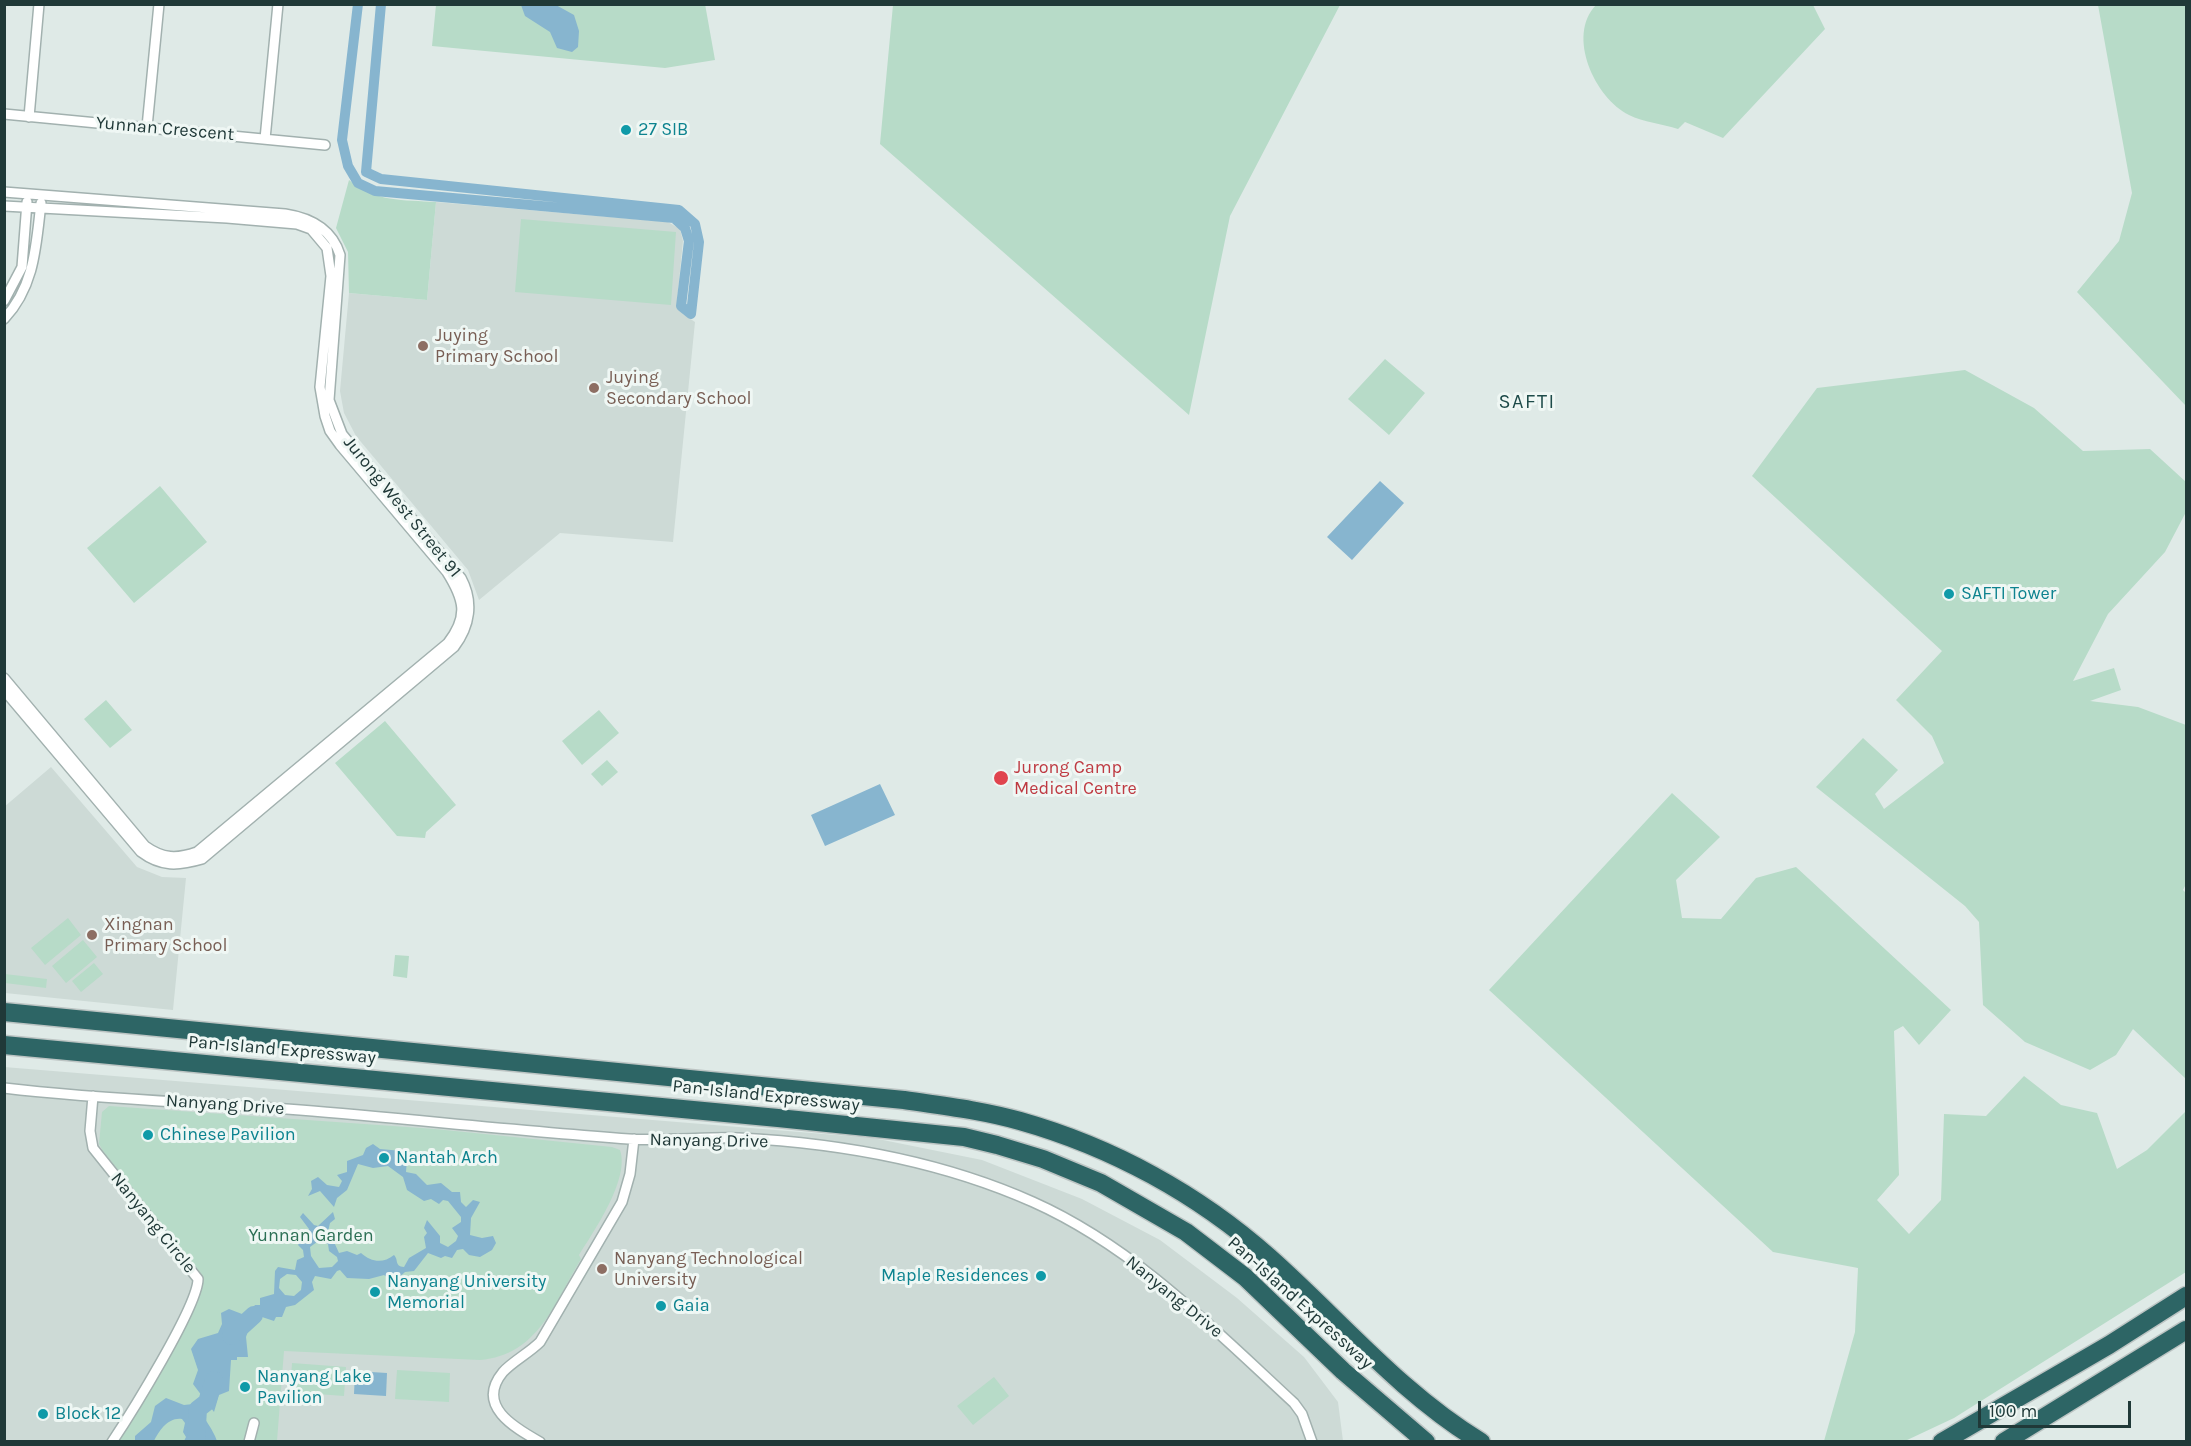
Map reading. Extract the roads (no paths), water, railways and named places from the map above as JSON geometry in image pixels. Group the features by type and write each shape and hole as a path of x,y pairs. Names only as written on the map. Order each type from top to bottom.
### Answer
{"highway":[{"name":"Pan-Island Expressway","path":"4,1013 679,1076 974,1110 1019,1121 1102,1149 1170,1185 1235,1229 1269,1257 1409,1388 1481,1442"},
{"name":"Pan-Island Expressway","path":"4,1045 778,1118 964,1137 997,1145 1043,1159 1101,1183 1186,1232 1245,1277 1343,1371 1426,1442"},
{"path":"1942,1442 2109,1345 2187,1296"},
{"path":"2004,1442 2187,1330"}],"street":[{"path":"29,117 39,4"},
{"path":"147,127 159,4"},
{"path":"265,139 278,4"},
{"name":"Yunnan Crescent","path":"4,114 325,145"},
{"name":"Jurong West Street 91","path":"4,192 285,214 316,223 330,235 340,255 329,400 334,418 352,447 461,578 468,590 470,606 463,635 454,647 202,859 187,863 172,865 154,862 141,852 4,690"},
{"path":"4,301 22,267 27,194"},
{"path":"4,319 21,298 28,282 42,195"},
{"name":"Jurong West Street 91","path":"4,206 227,218 297,224 311,230 327,248 330,257 331,276 320,387 321,400 330,431 447,572 459,592 462,606 457,632 448,643 197,852 172,858 157,854 145,846 4,678"},
{"name":"Nanyang Drive","path":"4,1088 634,1139 741,1138 883,1154 955,1172 1036,1203 1113,1247 1206,1320 1294,1403 1302,1414 1312,1442"},
{"name":"Nanyang Circle","path":"93,1096 91,1143 99,1157 195,1274 198,1285 179,1327 136,1406 112,1442"},
{"path":"540,1442 514,1427 500,1414 495,1386 505,1370 528,1354 540,1342 615,1216 630,1174 634,1139"},
{"path":"249,1442 254,1423"}],"water":[{"path":"521,5 556,5 574,15 579,31 578,47 572,52 557,48 550,32 525,16"},
{"path":"1380,481 1404,503 1352,560 1327,537"},
{"path":"880,784 895,815 825,846 811,815"},
{"path":"373,1144 380,1149 402,1151 407,1160 406,1172 416,1174 427,1185 441,1183 452,1192 460,1192 461,1202 466,1207 473,1200 480,1202 471,1218 470,1235 482,1238 493,1236 496,1243 492,1250 480,1257 469,1255 463,1249 457,1250 452,1258 445,1256 441,1258 428,1253 414,1271 405,1272 394,1282 384,1275 369,1279 347,1278 340,1270 331,1279 315,1276 312,1282 314,1290 295,1305 286,1307 282,1317 276,1317 274,1321 262,1317 256,1319 251,1310 255,1305 260,1305 260,1298 274,1294 275,1271 278,1267 295,1270 297,1260 304,1257 303,1250 298,1245 309,1229 300,1217 303,1213 314,1225 318,1226 333,1212 335,1219 330,1223 327,1236 334,1242 339,1253 347,1251 357,1255 361,1253 377,1261 386,1260 394,1255 398,1264 404,1267 409,1258 426,1248 424,1237 427,1233 424,1228 427,1220 440,1236 440,1243 448,1247 456,1241 458,1236 452,1228 461,1222 461,1217 448,1201 443,1200 439,1204 431,1199 424,1201 407,1190 403,1177 388,1166 373,1168 358,1164 347,1190 337,1198 334,1207 320,1191 308,1196 312,1189 311,1181 318,1177 327,1185 339,1187 342,1181 337,1175 347,1172 347,1161 363,1155 366,1148","holes":["317,1242 328,1244 329,1251 337,1257 338,1261 332,1267 319,1268 311,1256 310,1247","287,1274 296,1275 302,1282 301,1290 294,1296 285,1295 279,1288 280,1279"]},
{"path":"229,1309 242,1314 250,1325 246,1337 248,1357 237,1357 237,1360 231,1360 229,1391 219,1395 214,1412 193,1384 198,1370 191,1349 198,1339 218,1333 222,1324 221,1313"},
{"path":"355,1371 387,1373 386,1396 354,1394"},
{"path":"166,1398 184,1405 193,1404 207,1422 217,1441 184,1441 185,1423 182,1419 177,1419 168,1422 154,1441 135,1441 135,1436 151,1422 155,1406"}],"waterway":[{"path":"358,4 342,140 348,166 358,183 375,191 674,218 685,228 689,241 681,306 691,314 699,242 695,224 679,210 381,179 366,172 381,4"},
{"path":"231,1336 254,1315"},
{"path":"196,1442 198,1409 207,1402 214,1380"}],"place":[{"name":"27 SIB","path":"626,130"},
{"name":"Juying Primary School","path":"423,346"},
{"name":"Juying Secondary School","path":"594,388"},
{"name":"SAFTI Tower","path":"1949,594"},
{"name":"Jurong Camp Medical Centre","path":"1001,778"},
{"name":"Xingnan Primary School","path":"92,935"},
{"name":"Chinese Pavilion","path":"148,1135"},
{"name":"Nantah Arch","path":"384,1158"},
{"name":"Nanyang Technological University","path":"602,1269"},
{"name":"Maple Residences","path":"1041,1276"},
{"name":"Nanyang University Memorial","path":"375,1292"},
{"name":"Gaia","path":"661,1306"},
{"name":"Nanyang Lake Pavilion","path":"245,1387"},
{"name":"Block 12","path":"43,1414"}],"district":[{"name":"SAFTI","path":"1527,402"}],"park label":[{"name":"Yunnan Garden","path":"311,1236"}]}
